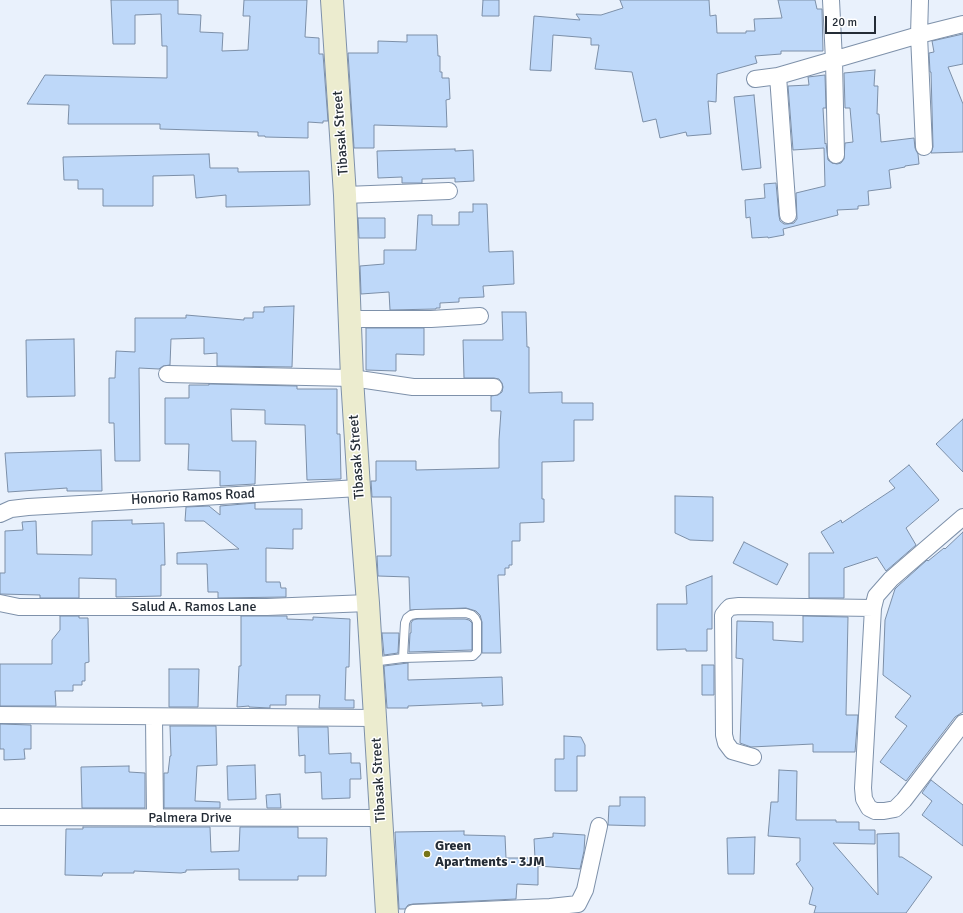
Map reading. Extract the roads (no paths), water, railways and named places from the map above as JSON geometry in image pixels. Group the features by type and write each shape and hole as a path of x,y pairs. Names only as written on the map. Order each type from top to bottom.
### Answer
{"street":[{"name":"Tibasak Street","path":"332,0 345,194 352,378 372,662 387,913"},
{"path":"830,0 834,60 836,155"},
{"path":"920,0 919,35 924,147"},
{"path":"755,79 778,76 919,35 963,24"},
{"path":"778,76 788,215"},
{"path":"345,194 449,191"},
{"path":"350,319 480,316"},
{"path":"167,374 352,378 413,387 494,387"},
{"name":"Honorio Ramos Road","path":"0,514 11,509 28,507 359,488"},
{"path":"963,517 891,579 876,596 873,608 863,788 864,798 869,808 875,811 884,812 895,809 904,800 963,723"},
{"name":"Salud A. Ramos Lane","path":"0,603 19,607 267,607 368,603"},
{"path":"753,757 732,751 726,743 724,735 723,615 727,610 730,607 739,606 873,608"},
{"path":"0,715 375,718"},
{"path":"154,717 155,818"},
{"name":"Palmera Drive","path":"0,816 381,818"},
{"path":"413,913 550,907 578,904 586,884 599,826"}],"lane":[{"path":"372,662 404,658 473,656 477,652 477,630 475,618 466,613 416,614 407,618 405,623 404,658"}],"place":[{"name":"Green Apartments - 3JM","path":"427,854"}]}
